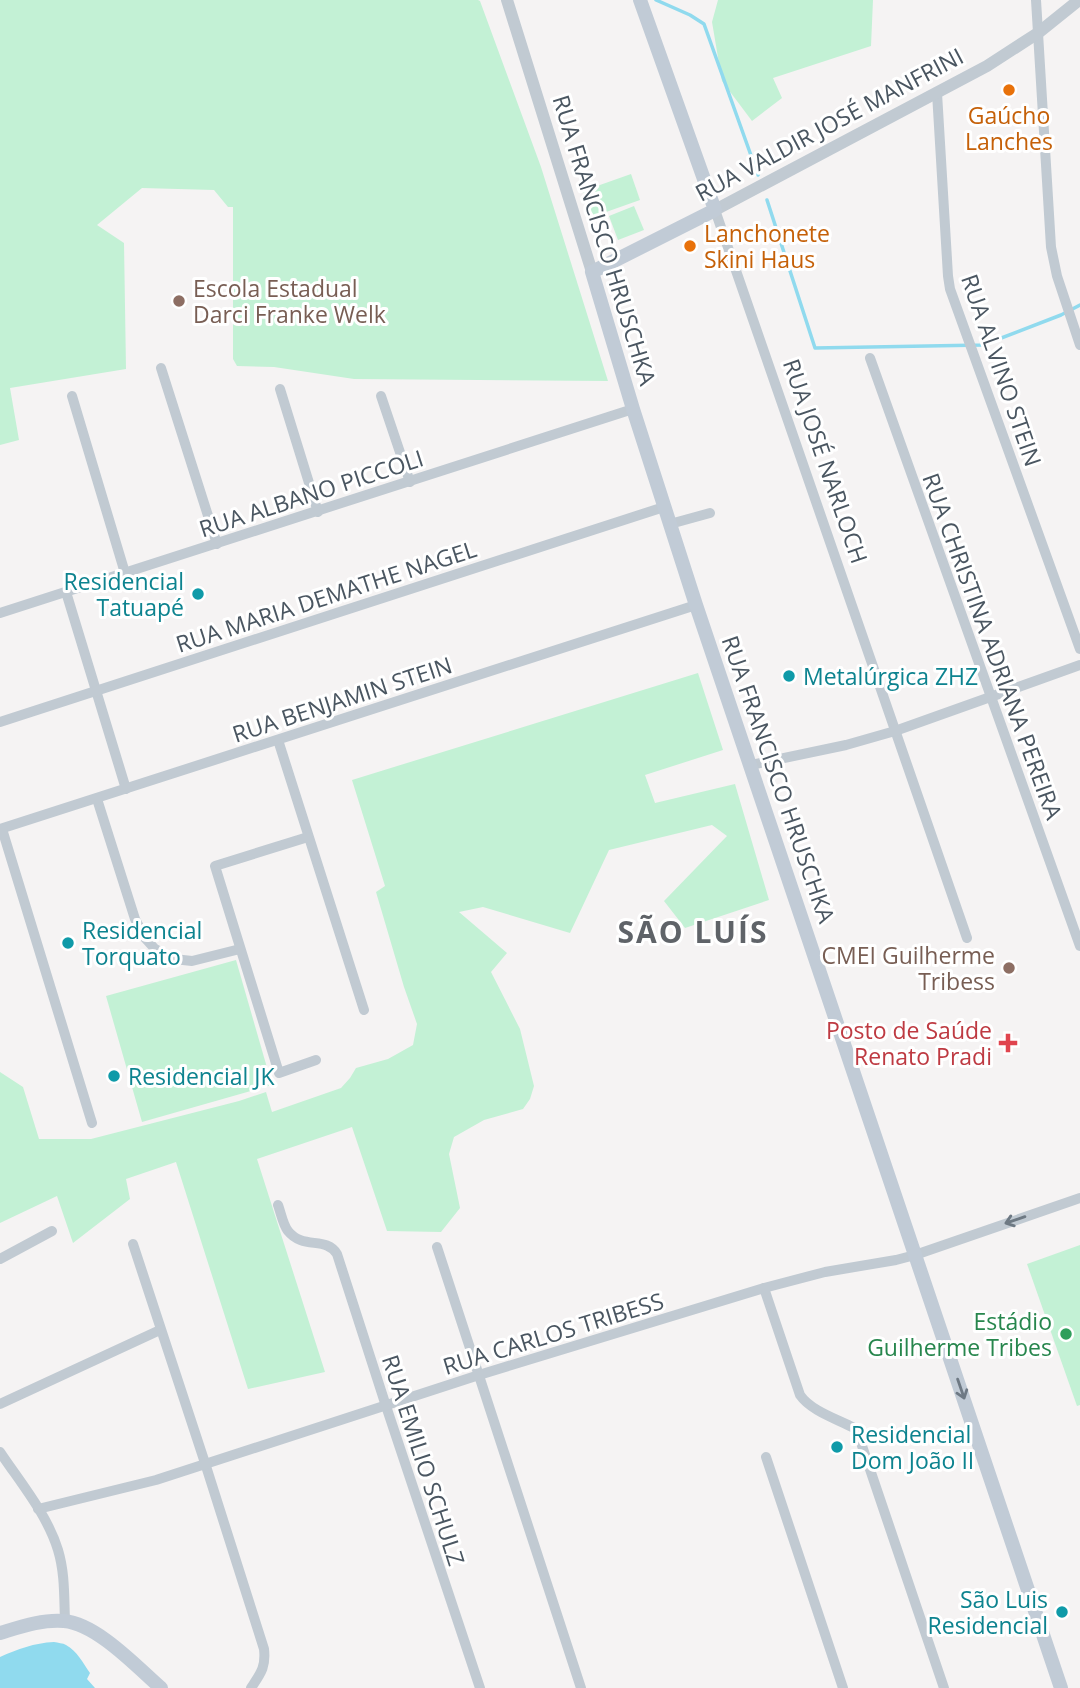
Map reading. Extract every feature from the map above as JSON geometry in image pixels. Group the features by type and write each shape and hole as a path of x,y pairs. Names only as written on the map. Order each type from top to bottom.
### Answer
{"main road":[{"name":"RUA JOSÉ NARLOCH","path":"640,0 715,210"},
{"name":"RUA VALDIR JOSÉ MANFRINI","path":"592,272 715,210"},
{"name":"RUA FRANCISCO HRUSCHKA","path":"592,272 696,605 1061,1688"},
{"path":"0,1633 41,1622 65,1621 79,1624 93,1630 161,1688"}],"street":[{"name":"RUA FRANCISCO HRUSCHKA","path":"507,0 592,272"},
{"path":"1036,0 1051,247 1057,276 1080,345"},
{"name":"RUA VALDIR JOSÉ MANFRINI","path":"715,210 987,66 1038,33 1078,1"},
{"name":"RUA ALVINO STEIN","path":"937,93 950,289 1080,649"},
{"name":"RUA JOSÉ NARLOCH","path":"715,210 967,938"},
{"name":"RUA CHRISTINA ADRIANA PEREIRA","path":"870,358 1080,946"},
{"path":"162,368 217,544"},
{"path":"280,389 318,512"},
{"path":"72,396 125,573"},
{"path":"381,396 410,481"},
{"name":"RUA ALBANO PICCOLI","path":"0,613 633,409"},
{"name":"RUA MARIA DEMATHE NAGEL","path":"0,722 664,507"},
{"path":"670,524 710,513"},
{"path":"66,592 126,789"},
{"name":"RUA BENJAMIN STEIN","path":"1,829 696,605"},
{"path":"751,765 846,745 895,731 1080,665"},
{"path":"278,740 364,1010"},
{"path":"97,799 135,919 145,938 155,949 174,959 192,961 240,949"},
{"path":"1,829 92,1123"},
{"path":"308,837 215,866 279,1073 316,1060"},
{"name":"RUA CARLOS TRIBESS","path":"38,1509 156,1480 479,1375 764,1288 825,1272 915,1255 1080,1198"},
{"name":"RUA EMILIO SCHULZ","path":"278,1205 287,1230 299,1241 330,1246 337,1254 480,1688"},
{"path":"0,1259 51,1231"},
{"path":"133,1244 264,1648 263,1668 251,1688"},
{"path":"437,1247 581,1688"},
{"path":"764,1288 800,1395 804,1401 857,1432 944,1688"},
{"path":"0,1404 160,1330"},
{"path":"0,1452 38,1509 58,1548 62,1564 65,1621"},
{"path":"766,1457 844,1688"}],"green space":[{"path":"0,0 480,1 541,167 608,381 354,379 274,367 237,366 233,359 233,207 228,207 214,190 142,188 97,225 124,243 126,369 10,388 19,440 0,445"},
{"path":"718,0 873,0 871,46 773,78 782,98 752,121 722,81 712,22"},
{"path":"631,174 640,200 592,217 583,191"},
{"path":"634,206 644,230 618,240 609,216"},
{"path":"698,673 723,750 645,775 655,803 735,784 769,900 685,928 664,901 727,836 712,825 609,850 570,933 483,907 459,912 507,953 491,972 520,1029 534,1086 523,1109 484,1120 454,1137 449,1154 460,1208 441,1232 387,1231 352,1127 257,1159 325,1372 248,1389 176,1162 126,1179 130,1199 73,1243 57,1196 0,1223 0,1072 23,1087 39,1139 91,1139 266,1092 272,1112 341,1088 356,1068 388,1059 413,1045 417,1024 376,892 385,886 352,780"},
{"path":"236,960 272,1085 142,1122 106,996"},
{"name":"Estádio Guilherme Tribes","path":"1080,1245 1080,1405 1077,1406 1027,1264"}],"water":[{"path":"54,1642 65,1644 77,1654 90,1673 87,1679 95,1688 0,1688 0,1657 26,1647"}],"waterway":[{"path":"656,0 704,24 758,175"},
{"path":"767,200 815,348 983,345 1080,305"}],"place":[{"name":"Gaúcho Lanches","path":"1009,90"},
{"name":"Lanchonete Skini Haus","path":"690,246"},
{"name":"Escola Estadual Darci Franke Welk","path":"179,301"},
{"name":"Residencial Tatuapé","path":"198,594"},
{"name":"Metalúrgica ZHZ","path":"789,676"},
{"name":"Residencial Torquato","path":"68,943"},
{"name":"CMEI Guilherme Tribess","path":"1009,968"},
{"name":"Posto de Saúde Renato Pradi","path":"1008,1043"},
{"name":"Residencial JK","path":"114,1076"},
{"name":"Estádio Guilherme Tribes","path":"1066,1334"},
{"name":"Residencial Dom João II","path":"837,1447"},
{"name":"São Luis Residencial","path":"1062,1612"}],"district":[{"name":"SÃO LUÍS","path":"693,931"}]}
